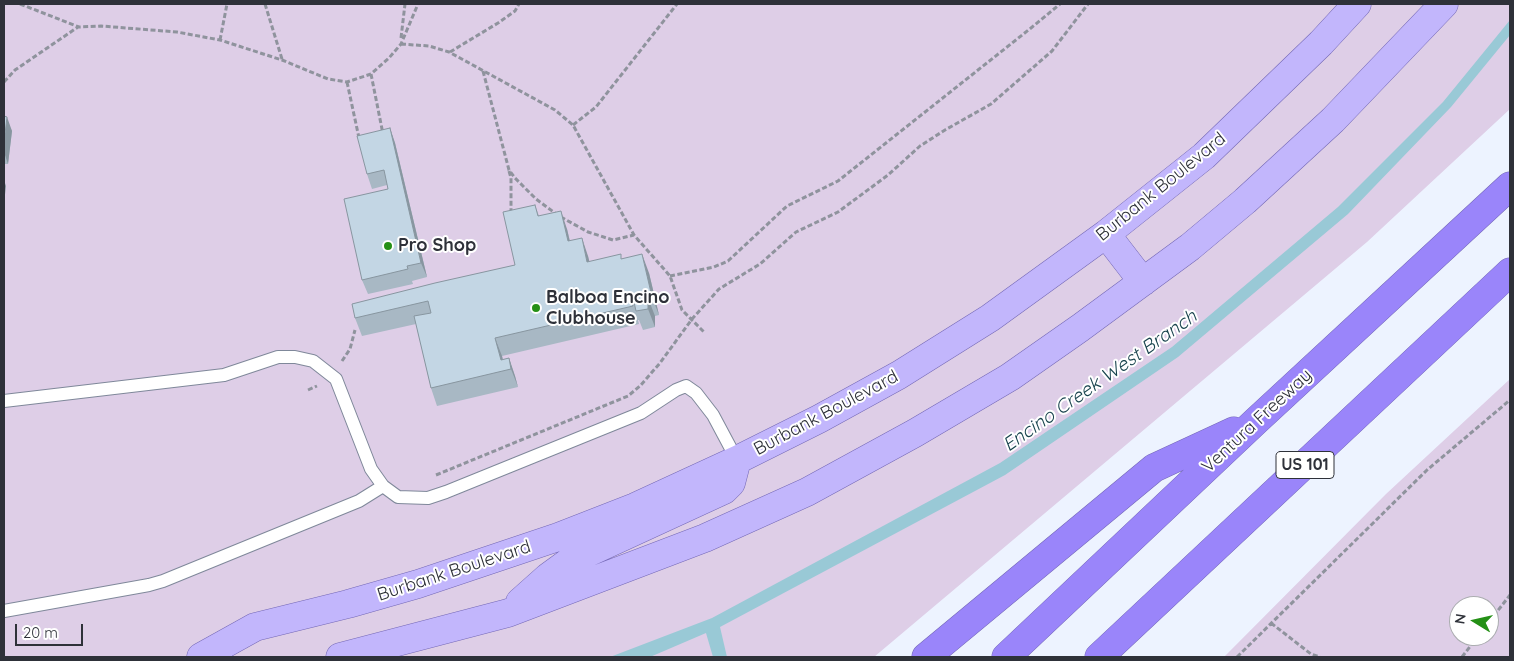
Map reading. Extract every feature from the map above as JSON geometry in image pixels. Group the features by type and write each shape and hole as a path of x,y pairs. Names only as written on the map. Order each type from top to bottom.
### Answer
{"highway":[{"name":"Ventura Freeway","path":"1006,657 1256,421 1510,186"},
{"name":"US 101","path":"1099,657 1510,272"},
{"path":"926,657 1154,468 1256,421"}],"main road":[{"name":"Burbank Boulevard","path":"201,657 255,627 348,604 410,586 558,537 635,507 819,420 899,375 990,318 1106,234 1204,156 1308,56 1357,4"},
{"path":"340,657 508,613 705,538 807,492 915,433 1010,377 1143,282 1190,247 1224,218 1333,120 1444,4"},
{"path":"1106,234 1143,282"},
{"path":"508,613 548,577 570,561 724,490 731,483 737,460"}],"lane":[{"path":"4,401 224,375 278,357 295,357 313,361 336,378 370,469 383,486 398,497 428,498 641,413 676,390 686,386 696,393 713,415 737,460"},
{"path":"4,611 164,581 359,501 383,486"}],"path":[{"path":"20,4 79,27 101,26 177,32 220,40 282,60 328,79 347,82 371,74 390,58 401,44 418,4"},
{"path":"220,40 227,4"},
{"path":"265,4 282,60"},
{"path":"401,44 405,4"},
{"path":"449,52 498,23 515,11 519,4"},
{"path":"573,125 596,107 677,4"},
{"path":"670,276 714,267 728,261 787,206 838,181 1060,4"},
{"path":"438,474 628,396 640,386 660,363 692,319 719,289 760,264 796,232 838,212 888,175 920,146 991,104 1052,51 1088,4"},
{"path":"4,82 15,70 79,27"},
{"path":"401,44 429,46 449,52 556,110 573,125 634,235 670,276 682,310 704,332"},
{"path":"483,70 511,178 512,216"},
{"path":"371,74 383,134 375,136"},
{"path":"347,82 359,139 367,137"},
{"path":"509,170 536,199 588,232 613,240 634,235"},
{"path":"1236,657 1427,470 1510,400"},
{"path":"1499,609 1510,595"},
{"path":"1271,623 1311,654 1320,657"},
{"path":"1462,657 1470,646"}],"shaded area":[{"path":"4,4 1510,4 1510,109 1367,242 874,657 4,657"},
{"path":"1510,379 1510,657 1224,657 1386,494"}],"water":[{"path":"1510,20 1510,35 1451,107 1348,214 1178,357 1005,475 720,627 727,657 713,657 706,633 650,657 610,657 712,618 1000,463 1172,347 1338,207 1443,102"}],"building":[{"path":"4,116 7,117 4,142"},
{"name":"Pro Shop","path":"390,128 421,263 407,266 408,269 362,280 344,199 388,189 384,170 367,174 357,136"},
{"name":"Balboa Encino Clubhouse","path":"535,205 538,216 561,211 568,241 582,238 587,262 621,254 621,259 642,254 652,297 648,298 648,309 636,311 634,302 632,302 633,306 495,338 501,360 509,358 511,369 431,388 414,316 431,313 428,301 355,318 352,304 515,265 503,212"}],"place":[{"name":"Pro Shop","path":"388,246"},
{"name":"Balboa Encino Clubhouse","path":"536,308"}],"water label":[{"name":"Encino Creek West Branch","path":"1100,381"}]}
